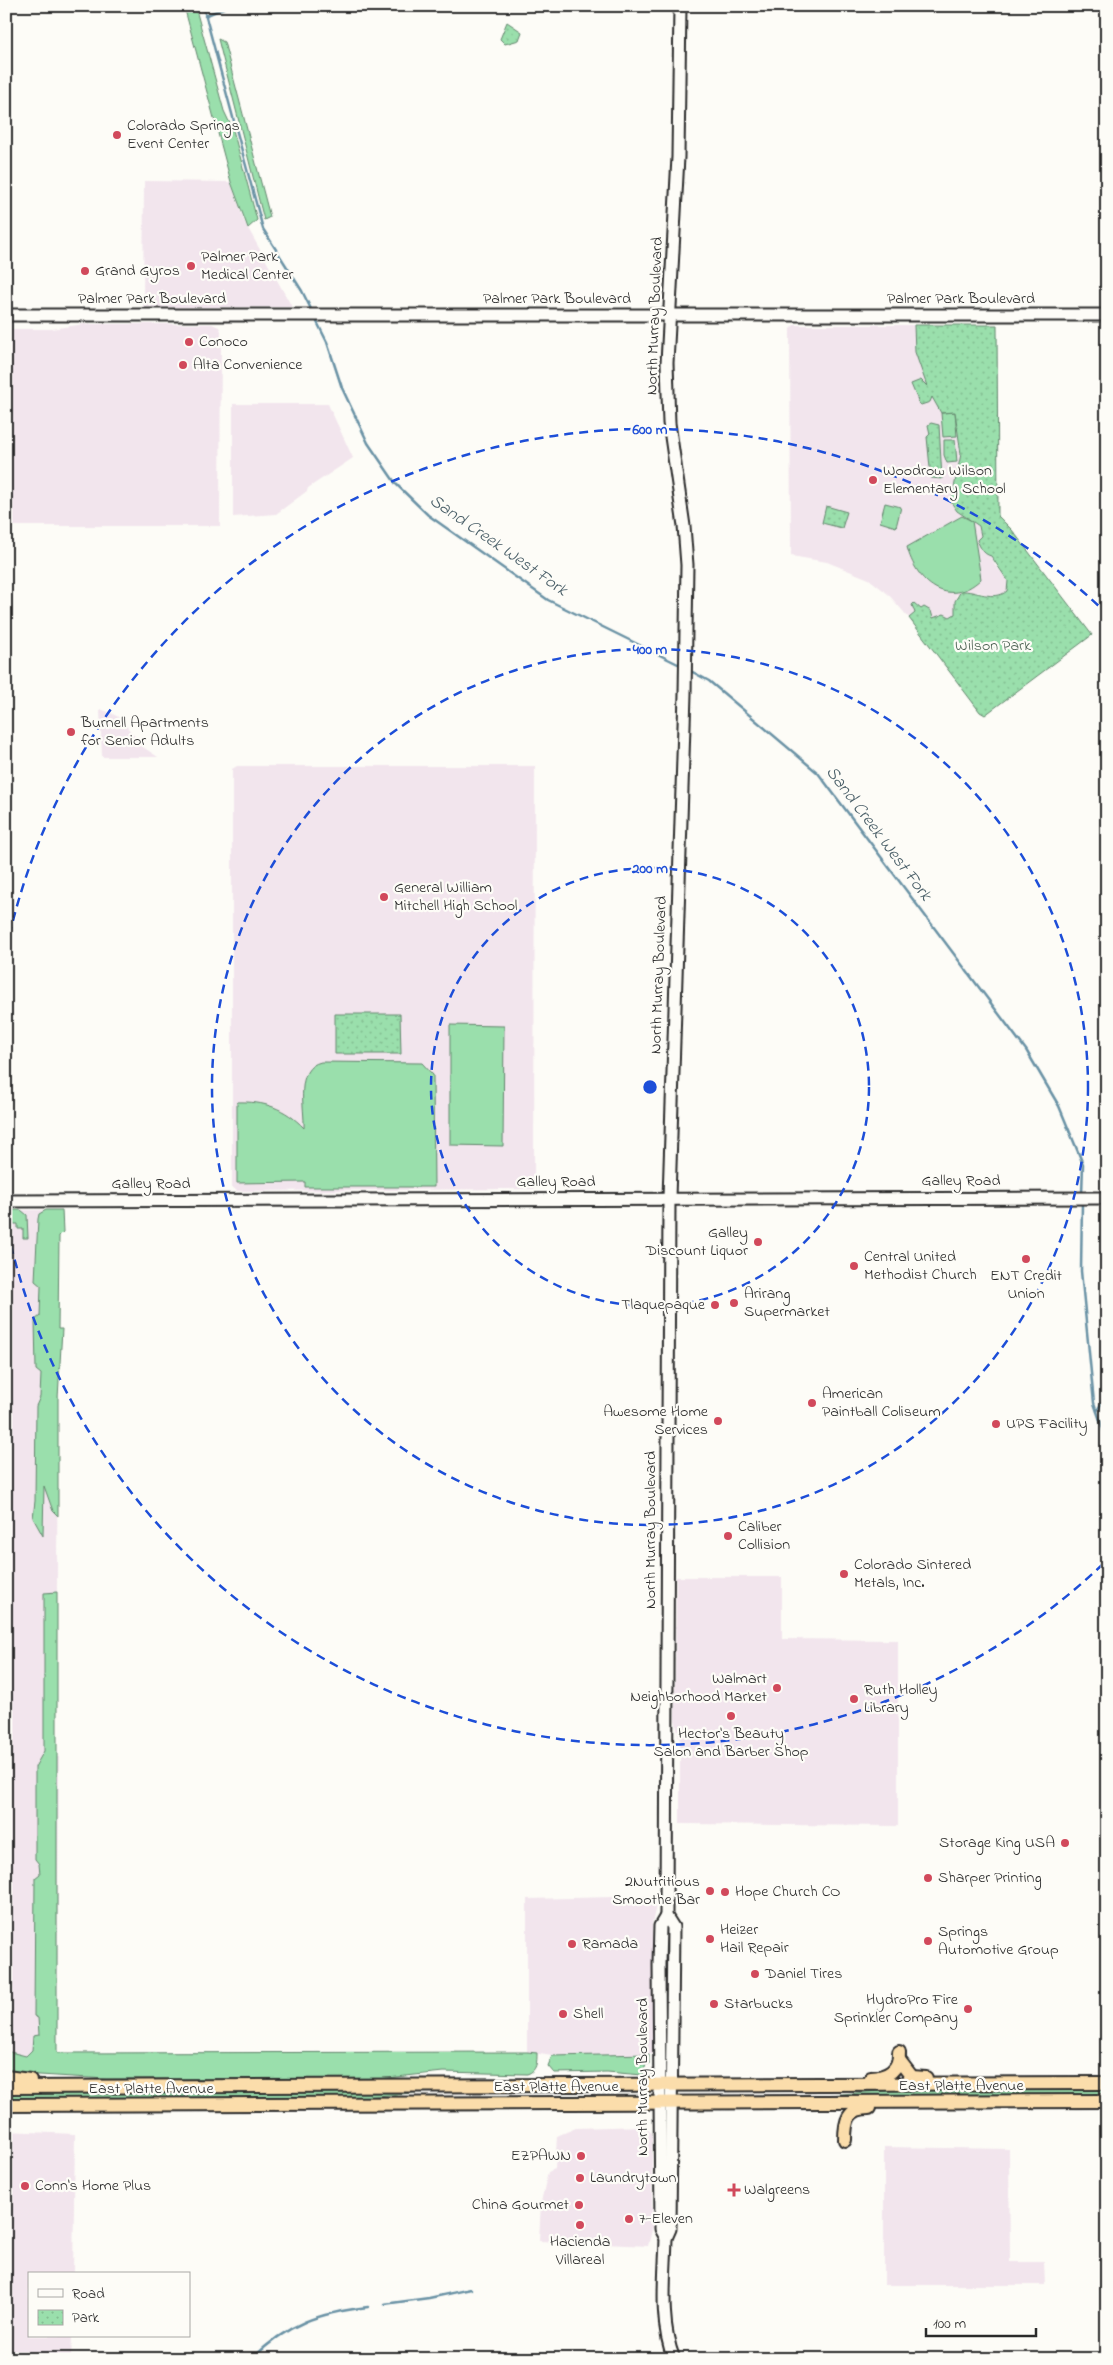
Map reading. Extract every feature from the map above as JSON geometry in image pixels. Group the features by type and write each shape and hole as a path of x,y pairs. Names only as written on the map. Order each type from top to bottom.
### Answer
{"highway":[{"path":"833,2084 840,2079 884,2077 894,2070 899,2056 912,2076 965,2078 973,2084"},
{"path":"6,2077 77,2086"},
{"name":"East Platte Avenue","path":"6,2087 1107,2083"},
{"name":"East Platte Avenue","path":"6,2105 1107,2101"},
{"path":"844,2140 845,2124 855,2110 896,2108 906,2102"},
{"path":"788,2103 796,2108 830,2108 839,2115 845,2124"},
{"path":"6,2114 64,2105"}],"main road":[{"name":"North Murray Boulevard","path":"666,2238 661,2229 659,2084 660,1926 666,1916 669,1198 685,694 687,565 668,393 678,157 680,6"},
{"name":"Palmer Park Boulevard","path":"6,315 1107,315"},
{"name":"Galley Road","path":"6,1201 1102,1198"},
{"name":"North Murray Boulevard","path":"666,1916 673,1927 673,2103 670,2229 666,2238 665,2315 668,2341 674,2359"}],"shaded area":[{"path":"144,181 231,182 244,221 292,307 143,307"},
{"path":"84,324 212,324 219,327 221,331 220,526 6,526 6,329 52,329"},
{"name":"Woodrow Wilson Elementary School","path":"794,325 914,325 915,352 961,439 961,454 951,502 957,511 979,526 981,536 995,565 1008,581 1007,591 1003,594 990,596 979,592 956,595 955,615 949,617 933,618 914,603 915,613 909,618 888,594 869,579 827,562 791,556 790,329"},
{"path":"233,404 328,404 353,458 308,488 307,491 276,514 233,517"},
{"path":"100,709 120,718 143,747 158,757 102,757"},
{"name":"General William Mitchell High School","path":"237,766 535,766 534,1189 237,1191 232,1187 232,769"},
{"path":"6,1210 62,1210 63,1232 59,1236 58,1329 62,1329 58,1398 56,1757 59,1757 57,2053 6,2073"},
{"path":"676,1577 782,1577 782,1639 898,1640 898,1826 680,1824 680,1741 675,1719"},
{"path":"658,1896 652,1924 652,2054 552,2056 527,2052 527,1899"},
{"path":"643,2126 652,2133 652,2230 648,2246 539,2241 541,2202 548,2172 555,2169 557,2136 576,2128"},
{"path":"6,2131 75,2134 73,2272 28,2272 28,2338 72,2338 71,2359 6,2359"},
{"path":"884,2147 1009,2149 1010,2262 1044,2262 1045,2285 884,2285"}],"green space":[{"path":"184,6 195,6 224,111 233,130 257,220 248,228 231,182"},
{"path":"507,22 522,32 519,40 505,44 500,39"},
{"path":"218,39 224,42 270,217 264,220"},
{"name":"Wilson Park","path":"914,325 997,325 998,516 1012,530 1092,635 985,715 980,712 909,618 915,613 912,605 914,603 921,609 924,607 931,611 933,618 944,614 950,617 955,614 955,601 961,591 996,596 1007,591 1008,581 991,556 984,552 979,545 977,540 981,536 979,526 957,511 951,502 961,454 955,412 941,413 932,397 930,402 921,405 919,403 911,384 921,380 927,386 915,352"},
{"path":"955,412 957,436 943,437 941,413"},
{"path":"931,423 939,425 942,479 931,478 927,437 930,434 928,425"},
{"path":"944,440 955,440 957,462 947,463 944,455"},
{"path":"885,503 901,507 896,527 880,522"},
{"path":"826,506 847,512 842,528 822,523"},
{"path":"962,516 972,521 981,579 969,588 957,592 945,592 935,588 926,581 911,560 907,547"},
{"path":"335,1014 400,1014 401,1054 335,1054"},
{"path":"450,1025 504,1026 503,1146 450,1145"},
{"path":"321,1062 422,1063 433,1075 434,1187 305,1187 305,1182 237,1183 237,1102 256,1103 274,1107 289,1115 304,1128 304,1080 307,1072"},
{"path":"6,1210 21,1210 27,1215 28,1238 23,1238 23,1229 18,1229 18,1224 6,1224"},
{"path":"46,1210 62,1210 63,1232 59,1236 58,1329 62,1329 58,1398 58,1516 53,1511 44,1486 43,1536 33,1518 35,1501 36,1406 40,1397 41,1374 36,1370 35,1320 40,1316 41,1286 35,1281 38,1219 39,1214"},
{"path":"57,1592 57,2053 527,2052 537,2053 533,2071 527,2074 443,2072 378,2079 107,2079 6,2073 6,2051 26,2056 32,2050 33,2036 39,2035 38,2018 34,2016 35,1878 40,1874 39,1864 35,1859 35,1767 44,1751 44,1593"},
{"path":"649,2054 649,2064 646,2064 643,2075 607,2072 554,2073 548,2066 552,2056"},
{"path":"1107,2087 1107,2096 690,2096 829,2095 917,2088"},
{"path":"446,2090 331,2100 6,2103 6,2092"}],"waterway":[{"name":"Sand Creek West Fork","path":"203,6 263,229 302,291 312,311"},
{"path":"205,16 228,6"},
{"name":"Sand Creek West Fork","path":"315,318 327,342 342,388 368,443 396,484 428,515 548,600 682,666"},
{"name":"Sand Creek West Fork","path":"689,670 709,681 818,773 1026,1050 1059,1106 1083,1164 1082,1194"},
{"name":"Sand Creek West Fork","path":"1082,1202 1081,1271 1094,1403 1107,1440"},
{"path":"1097,1411 1104,1399 1107,1398"},
{"path":"384,2304 429,2298 471,2289"},
{"path":"252,2359 278,2337 305,2322 350,2309 368,2307"}],"place":[{"name":"Colorado Springs Event Center","path":"117,135"},
{"name":"Palmer Park Medical Center","path":"191,266"},
{"name":"Grand Gyros","path":"85,271"},
{"name":"Conoco","path":"189,342"},
{"name":"Alta Convenience","path":"183,365"},
{"name":"Woodrow Wilson Elementary School","path":"873,480"},
{"name":"Burnell Apartments for Senior Adults","path":"71,732"},
{"name":"General William Mitchell High School","path":"384,897"},
{"name":"Galley Discount Liquor","path":"758,1242"},
{"name":"ENT Credit Union","path":"1026,1259"},
{"name":"Central United Methodist Church","path":"854,1266"},
{"name":"Arirang Supermarket","path":"734,1303"},
{"name":"Tlaquepaque","path":"715,1305"},
{"name":"American Paintball Coliseum","path":"812,1403"},
{"name":"Awesome Home Services","path":"718,1421"},
{"name":"UPS Facility","path":"996,1424"},
{"name":"Caliber Collision","path":"728,1536"},
{"name":"Colorado Sintered Metals, Inc.","path":"844,1574"},
{"name":"Walmart Neighborhood Market","path":"777,1688"},
{"name":"Ruth Holley Library","path":"854,1699"},
{"name":"Hector's Beauty Salon and Barber Shop","path":"731,1716"},
{"name":"Storage King USA","path":"1065,1843"},
{"name":"Sharper Printing","path":"928,1878"},
{"name":"2Nutritious Smoothe Bar","path":"710,1891"},
{"name":"Hope Church CO","path":"725,1892"},
{"name":"Heizer Hail Repair","path":"710,1939"},
{"name":"Springs Automotive Group","path":"928,1941"},
{"name":"Ramada","path":"572,1944"},
{"name":"Daniel Tires","path":"755,1974"},
{"name":"Starbucks","path":"714,2004"},
{"name":"HydroPro Fire Sprinkler Company","path":"968,2009"},
{"name":"Shell","path":"563,2014"},
{"name":"EZPAWN","path":"581,2156"},
{"name":"Laundrytown","path":"580,2178"},
{"name":"Conn's Home Plus","path":"25,2186"},
{"name":"Walgreens","path":"734,2190"},
{"name":"China Gourmet","path":"579,2205"},
{"name":"7-Eleven","path":"629,2219"},
{"name":"Hacienda Villareal","path":"580,2225"}]}
